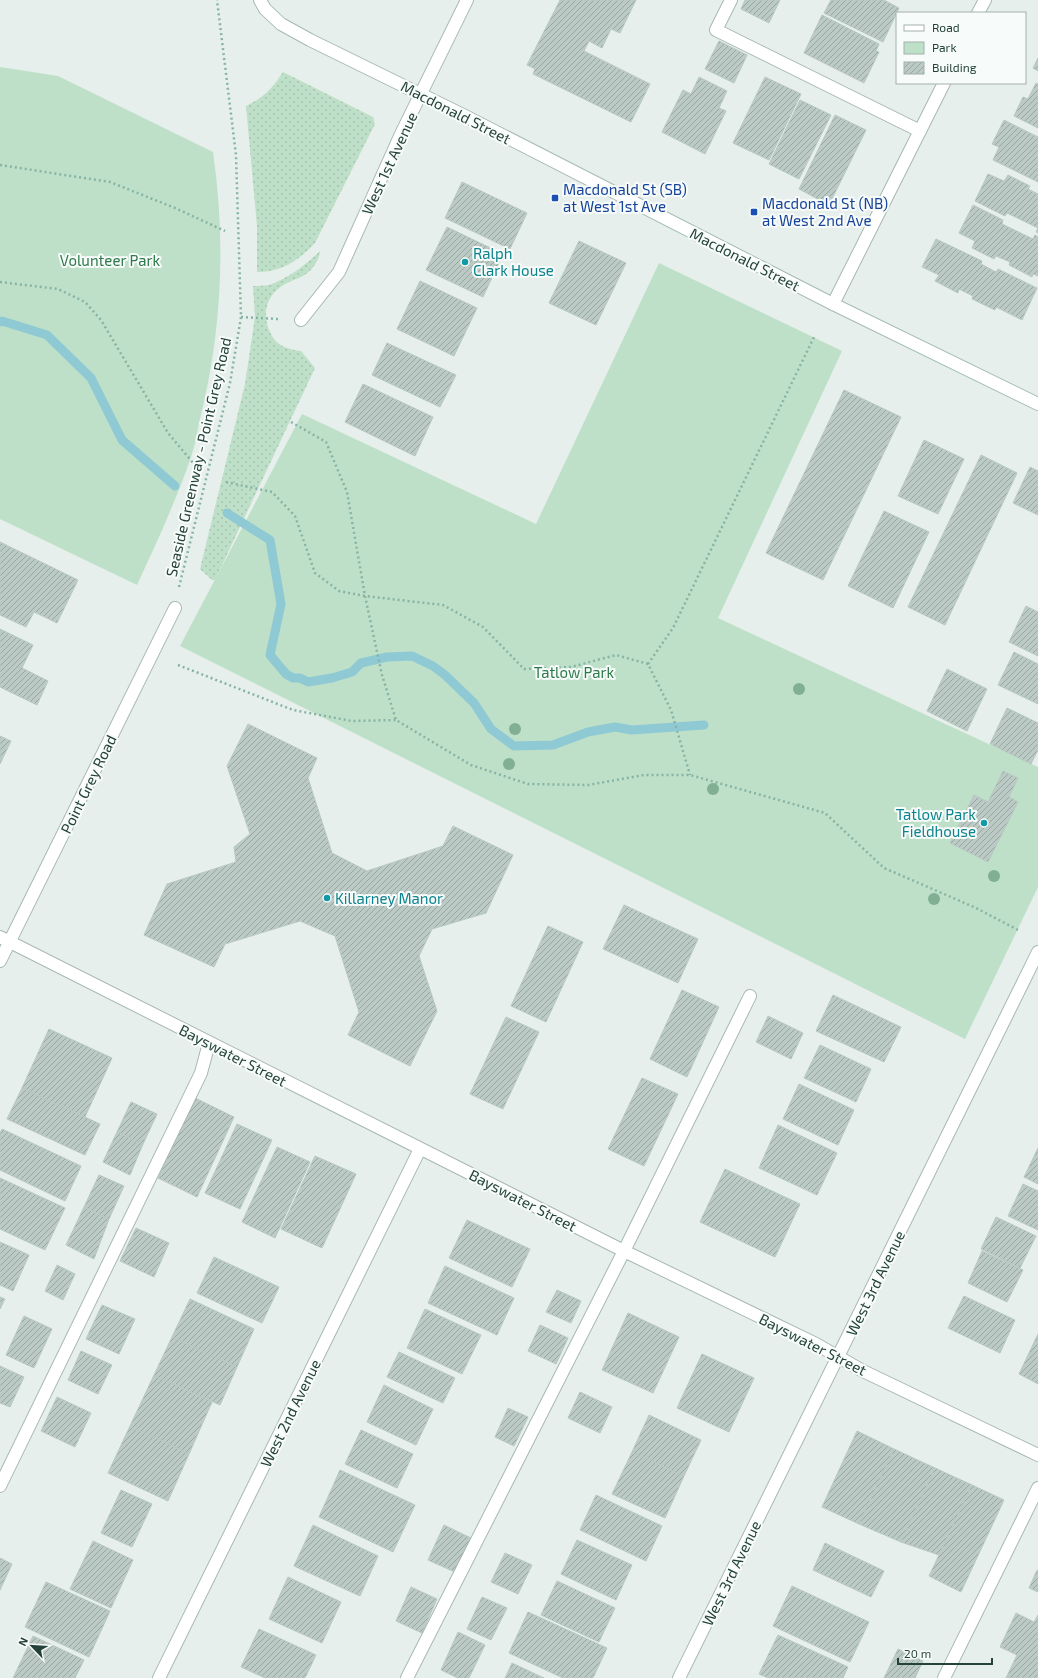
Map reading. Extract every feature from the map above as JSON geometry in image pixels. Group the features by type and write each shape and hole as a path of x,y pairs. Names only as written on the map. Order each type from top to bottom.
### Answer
{"street":[{"name":"West 1st Avenue","path":"301,320 338,272 397,143 467,0"},
{"path":"731,0 716,30 920,131"},
{"path":"979,12 985,0"},
{"name":"Macdonald Street","path":"263,4 281,24 310,40 421,94 833,304 1038,404"},
{"path":"833,304 944,84"},
{"name":"Point Grey Road","path":"0,961 5,940 175,608"},
{"name":"Bayswater Street","path":"5,940 624,1251 816,1344 863,1371 1038,1455"},
{"name":"West 3rd Avenue","path":"679,1678 1038,952"},
{"path":"407,1678 624,1251 750,996"},
{"path":"0,1486 201,1073 209,1043"},
{"name":"West 2nd Avenue","path":"159,1678 420,1149"},
{"path":"944,1678 1038,1488"}],"path":[{"name":"Seaside Greenway - Point Grey Road","path":"175,608 230,383 241,317 236,155 217,0"},
{"path":"0,165 110,182 175,208 225,231"},
{"path":"0,282 58,289 85,302 102,320 168,433 194,464"},
{"path":"241,317 301,320"},
{"path":"648,664 673,628 815,335"},
{"path":"291,422 326,442 347,492 375,644 382,675 396,720"},
{"path":"226,482 272,492 295,516 315,573 339,590 366,596 444,605 483,627 524,669 571,666 616,655 648,664 671,710 690,775"},
{"path":"178,665 293,710 352,721 396,720 471,765 528,784 588,785 644,775 690,775 825,813 884,868 974,907 1020,931"}],"green space":[{"name":"Volunteer Park","path":"0,67 58,76 213,152 220,219 220,286 213,353 195,445 172,508 137,585 0,519"},
{"path":"283,72 373,117 375,124 315,243 296,260 282,268 257,272 257,226 246,106 258,100 267,92"},
{"path":"320,251 318,259 309,272 288,282 277,290 267,305 266,317 268,329 276,342 292,350 301,351 315,368 215,580 212,580 200,569 245,384 255,317 253,286 263,286 276,283 303,266"},
{"name":"Tatlow Park","path":"659,263 842,351 718,618 1038,767 1038,887 965,1039 180,646 302,414 536,524"}],"building":[{"path":"560,0 636,0 620,33 611,29 602,48 589,41 584,51 650,84 631,122 533,74 535,69 527,65"},
{"path":"745,0 780,0 769,23 741,9"},
{"path":"831,0 884,0 899,8 883,42 824,13"},
{"path":"822,15 879,44 876,51 879,52 864,83 804,53"},
{"path":"719,41 747,55 734,83 705,69"},
{"path":"1038,58 1038,71 1033,68"},
{"path":"699,77 727,91 719,108 726,111 705,154 662,132 683,90 691,94"},
{"path":"765,77 801,94 769,160 733,143"},
{"path":"1036,83 1038,84 1038,128 1014,116 1023,97 1028,99"},
{"path":"800,100 831,115 799,179 769,164"},
{"path":"835,115 866,130 829,205 799,189"},
{"path":"1004,120 1038,137 1038,182 993,160 999,147 992,144"},
{"path":"988,174 1004,181 1008,175 1030,186 1028,189 1038,194 1038,228 1007,213 1005,216 975,201"},
{"path":"462,182 527,213 510,249 445,218"},
{"path":"973,205 1003,220 1002,224 1033,239 1035,235 1038,237 1038,276 1033,274 1032,277 1009,265 1010,262 996,256 994,259 972,248 975,241 959,233"},
{"name":"Ralph Clark House","path":"447,227 503,254 483,297 426,270"},
{"path":"936,239 982,261 981,264 996,272 998,269 1037,288 1022,320 996,307 995,310 972,299 973,296 959,289 958,293 935,281 939,275 922,267"},
{"path":"579,241 626,263 596,325 549,303"},
{"path":"420,281 477,308 454,356 397,329"},
{"path":"387,343 456,375 440,407 372,375"},
{"path":"363,384 433,417 415,456 345,422"},
{"path":"844,390 901,417 823,580 766,553"},
{"path":"924,440 964,459 938,514 898,496"},
{"path":"981,455 1017,473 945,625 908,607"},
{"path":"1030,467 1038,471 1038,515 1013,503"},
{"path":"884,511 929,532 893,608 848,586"},
{"path":"0,542 78,580 57,623 34,612 26,627 0,615"},
{"path":"1026,606 1038,612 1038,656 1009,642"},
{"path":"0,629 33,645 22,668 48,681 37,705 0,687"},
{"path":"1014,652 1038,664 1038,704 998,685"},
{"path":"947,669 987,689 967,731 927,711"},
{"path":"1007,708 1038,723 1038,750 1031,764 990,744"},
{"name":"Killarney Manor","path":"248,724 317,758 308,778 332,853 367,871 443,846 453,826 513,855 486,913 432,929 419,956 437,1011 410,1066 348,1035 359,1012 335,936 300,921 225,944 214,967 144,935 167,884 236,862 234,847 250,834 227,766"},
{"path":"0,736 11,741 0,764"},
{"name":"Tatlow Park Fieldhouse","path":"1003,771 1018,778 1009,797 1018,802 988,862 950,843 974,795 988,802"},
{"path":"624,905 698,939 678,983 603,949"},
{"path":"548,926 583,942 546,1022 511,1006"},
{"path":"682,990 719,1007 687,1077 650,1059"},
{"path":"833,995 901,1027 884,1062 816,1031"},
{"path":"768,1016 803,1033 791,1059 756,1042"},
{"path":"506,1017 539,1032 503,1109 470,1094"},
{"path":"49,1029 112,1058 85,1117 22,1088"},
{"path":"820,1045 871,1069 856,1102 804,1078"},
{"path":"642,1078 678,1094 644,1166 608,1149"},
{"path":"799,1084 854,1110 838,1145 783,1119"},
{"path":"22,1088 100,1124 85,1155 7,1119"},
{"path":"195,1098 234,1117 197,1197 158,1178"},
{"path":"131,1102 157,1114 143,1144 117,1132"},
{"path":"237,1124 272,1140 240,1209 205,1193"},
{"path":"778,1125 837,1153 817,1195 759,1168"},
{"path":"2,1129 81,1166 65,1201 0,1170 0,1133"},
{"path":"117,1132 143,1144 130,1175 103,1162"},
{"path":"277,1147 310,1162 275,1238 242,1222"},
{"path":"1038,1148 1038,1184 1024,1177"},
{"path":"315,1156 356,1174 322,1248 281,1229"},
{"path":"725,1169 800,1204 775,1257 700,1222"},
{"path":"99,1175 124,1186 109,1219 84,1207"},
{"path":"0,1178 65,1208 45,1250 0,1229"},
{"path":"1023,1184 1038,1191 1038,1230 1008,1216"},
{"path":"84,1207 109,1219 94,1259 66,1245"},
{"path":"996,1217 1036,1236 1020,1268 981,1249"},
{"path":"467,1220 530,1249 512,1287 449,1258"},
{"path":"136,1228 169,1243 154,1277 120,1261"},
{"path":"0,1242 29,1255 13,1291 0,1285"},
{"path":"982,1251 1023,1270 1007,1302 968,1283"},
{"path":"214,1257 279,1287 262,1323 197,1293"},
{"path":"57,1265 75,1274 63,1300 45,1291"},
{"path":"445,1266 514,1298 497,1335 428,1303"},
{"path":"557,1290 581,1301 571,1323 546,1312"},
{"path":"964,1296 1015,1320 1000,1353 948,1328"},
{"path":"0,1297 5,1299 0,1309"},
{"path":"190,1299 254,1329 237,1367 172,1337"},
{"path":"102,1305 135,1319 119,1354 86,1339"},
{"path":"425,1309 481,1335 462,1374 407,1348"},
{"path":"628,1313 679,1337 653,1393 602,1370"},
{"path":"24,1316 52,1329 34,1368 6,1355"},
{"path":"540,1325 568,1338 556,1364 528,1351"},
{"path":"1038,1334 1038,1384 1019,1374"},
{"path":"172,1337 237,1367 220,1405 154,1375"},
{"path":"81,1351 112,1365 98,1394 68,1380"},
{"path":"399,1352 455,1378 443,1403 387,1377"},
{"path":"702,1354 754,1378 729,1432 677,1408"},
{"path":"0,1366 24,1377 10,1407 0,1403"},
{"path":"154,1375 212,1402 189,1454 130,1426"},
{"path":"384,1385 433,1409 416,1445 367,1422"},
{"path":"580,1392 612,1407 600,1433 568,1418"},
{"path":"57,1397 91,1413 75,1447 41,1431"},
{"path":"508,1408 528,1417 514,1446 495,1437"},
{"path":"649,1415 701,1440 684,1476 632,1452"},
{"path":"130,1426 189,1454 168,1501 108,1473"},
{"path":"361,1430 413,1454 397,1488 345,1464"},
{"path":"857,1431 894,1449 859,1524 822,1507"},
{"path":"894,1449 935,1468 901,1542 859,1524"},
{"path":"632,1452 684,1476 665,1518 612,1494"},
{"path":"935,1468 972,1485 939,1555 901,1542"},
{"path":"340,1470 415,1505 393,1552 319,1517"},
{"path":"972,1485 1004,1500 961,1592 929,1576"},
{"path":"121,1490 152,1504 132,1547 101,1533"},
{"path":"596,1495 662,1526 646,1561 580,1530"},
{"path":"313,1525 378,1556 360,1596 294,1566"},
{"path":"444,1525 473,1539 457,1573 428,1560"},
{"path":"577,1540 632,1565 616,1600 561,1574"},
{"path":"93,1541 133,1560 111,1608 70,1589"},
{"path":"825,1543 884,1571 871,1597 813,1570"},
{"path":"505,1553 532,1565 518,1594 491,1582"},
{"path":"0,1558 12,1564 0,1590"},
{"path":"1037,1570 1038,1571 1038,1592 1029,1588"},
{"path":"288,1577 341,1602 322,1643 269,1619"},
{"path":"557,1581 615,1608 599,1642 541,1615"},
{"path":"46,1582 110,1611 89,1657 25,1627"},
{"path":"792,1586 869,1622 850,1662 773,1626"},
{"path":"411,1587 437,1599 422,1633 396,1621"},
{"path":"482,1597 507,1608 491,1640 467,1629"},
{"path":"528,1612 607,1648 593,1678 563,1678 509,1653"},
{"path":"1016,1613 1034,1622 1038,1615 1038,1678 1006,1678 1017,1655 1000,1647"},
{"path":"259,1629 316,1655 305,1678 265,1678 241,1667"},
{"path":"458,1632 485,1645 469,1678 458,1678 441,1670"},
{"path":"778,1635 848,1667 843,1678 768,1678 759,1674"},
{"path":"33,1636 84,1660 75,1678 13,1678"},
{"path":"898,1649 923,1661 915,1678 884,1678"},
{"path":"512,1663 544,1678 505,1678"}],"waterway":[{"path":"0,322 2,321 47,335 91,378 122,440 175,486"},
{"path":"227,513 270,540 281,604 270,655 286,674 293,678 300,678 308,682 332,678 352,672 361,663 387,657 412,656 433,666 445,675 474,703 491,729 514,746 553,745 588,732 615,727 632,730 704,725"}],"place":[{"name":"Macdonald St (SB) at West 1st Ave","path":"555,198"},
{"name":"Macdonald St (NB) at West 2nd Ave","path":"754,212"},
{"name":"Ralph Clark House","path":"465,262"},
{"name":"Tatlow Park Fieldhouse","path":"984,823"},
{"name":"Killarney Manor","path":"327,898"}]}
